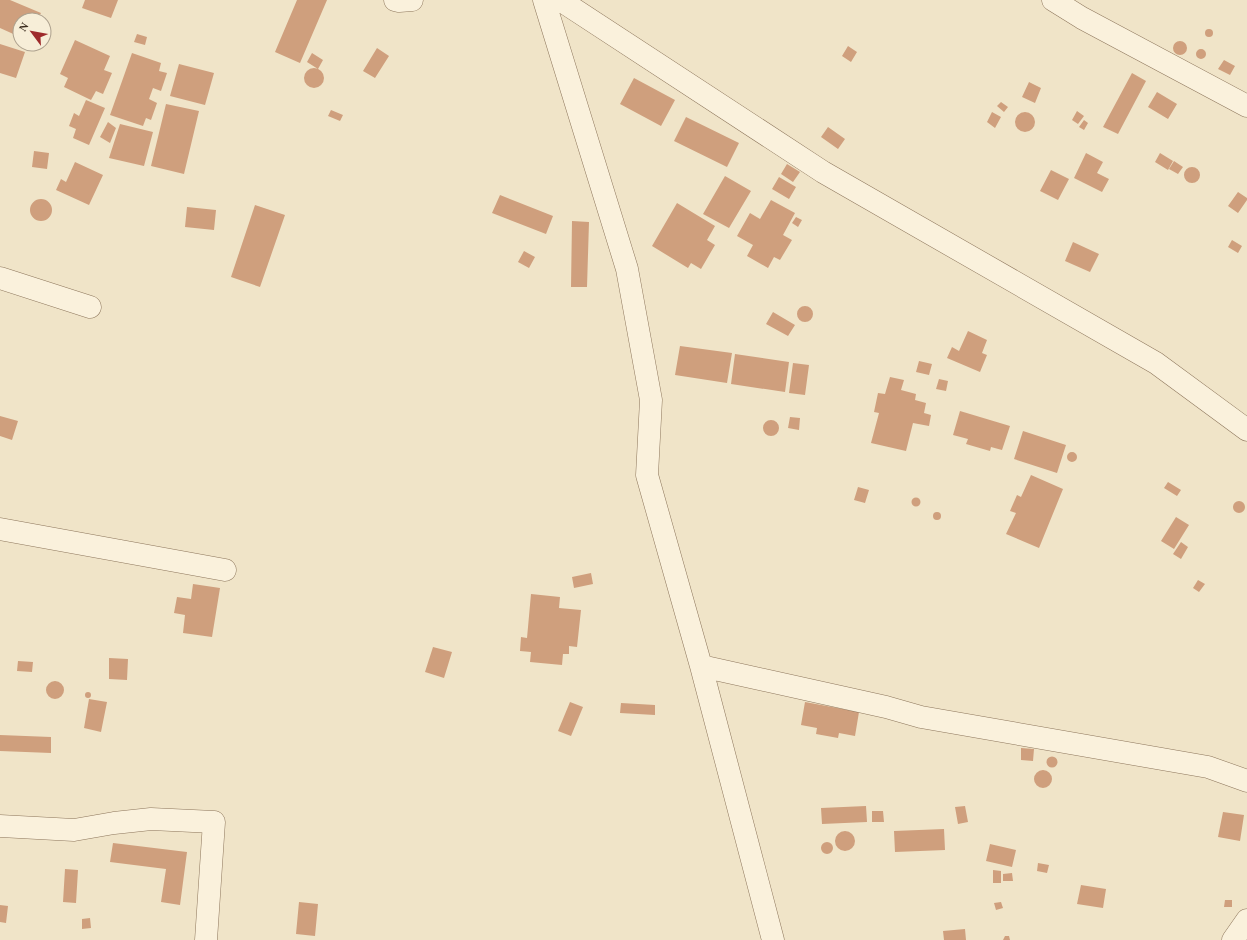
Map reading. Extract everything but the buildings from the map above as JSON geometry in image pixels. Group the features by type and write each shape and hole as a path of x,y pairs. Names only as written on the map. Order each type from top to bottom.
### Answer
{"street":[{"path":"395,0 412,0"},
{"path":"544,0 627,269 651,400 647,475 701,666 772,940"},
{"path":"560,0 823,172 1156,363 1247,430"},
{"path":"1053,0 1082,18 1247,106"},
{"path":"0,278 90,307"},
{"path":"0,529 225,570"},
{"path":"701,666 886,707 921,717 1208,768 1247,781"},
{"path":"0,826 74,830 114,822 151,819 214,822 206,940"},
{"path":"1233,940 1247,920"}]}
